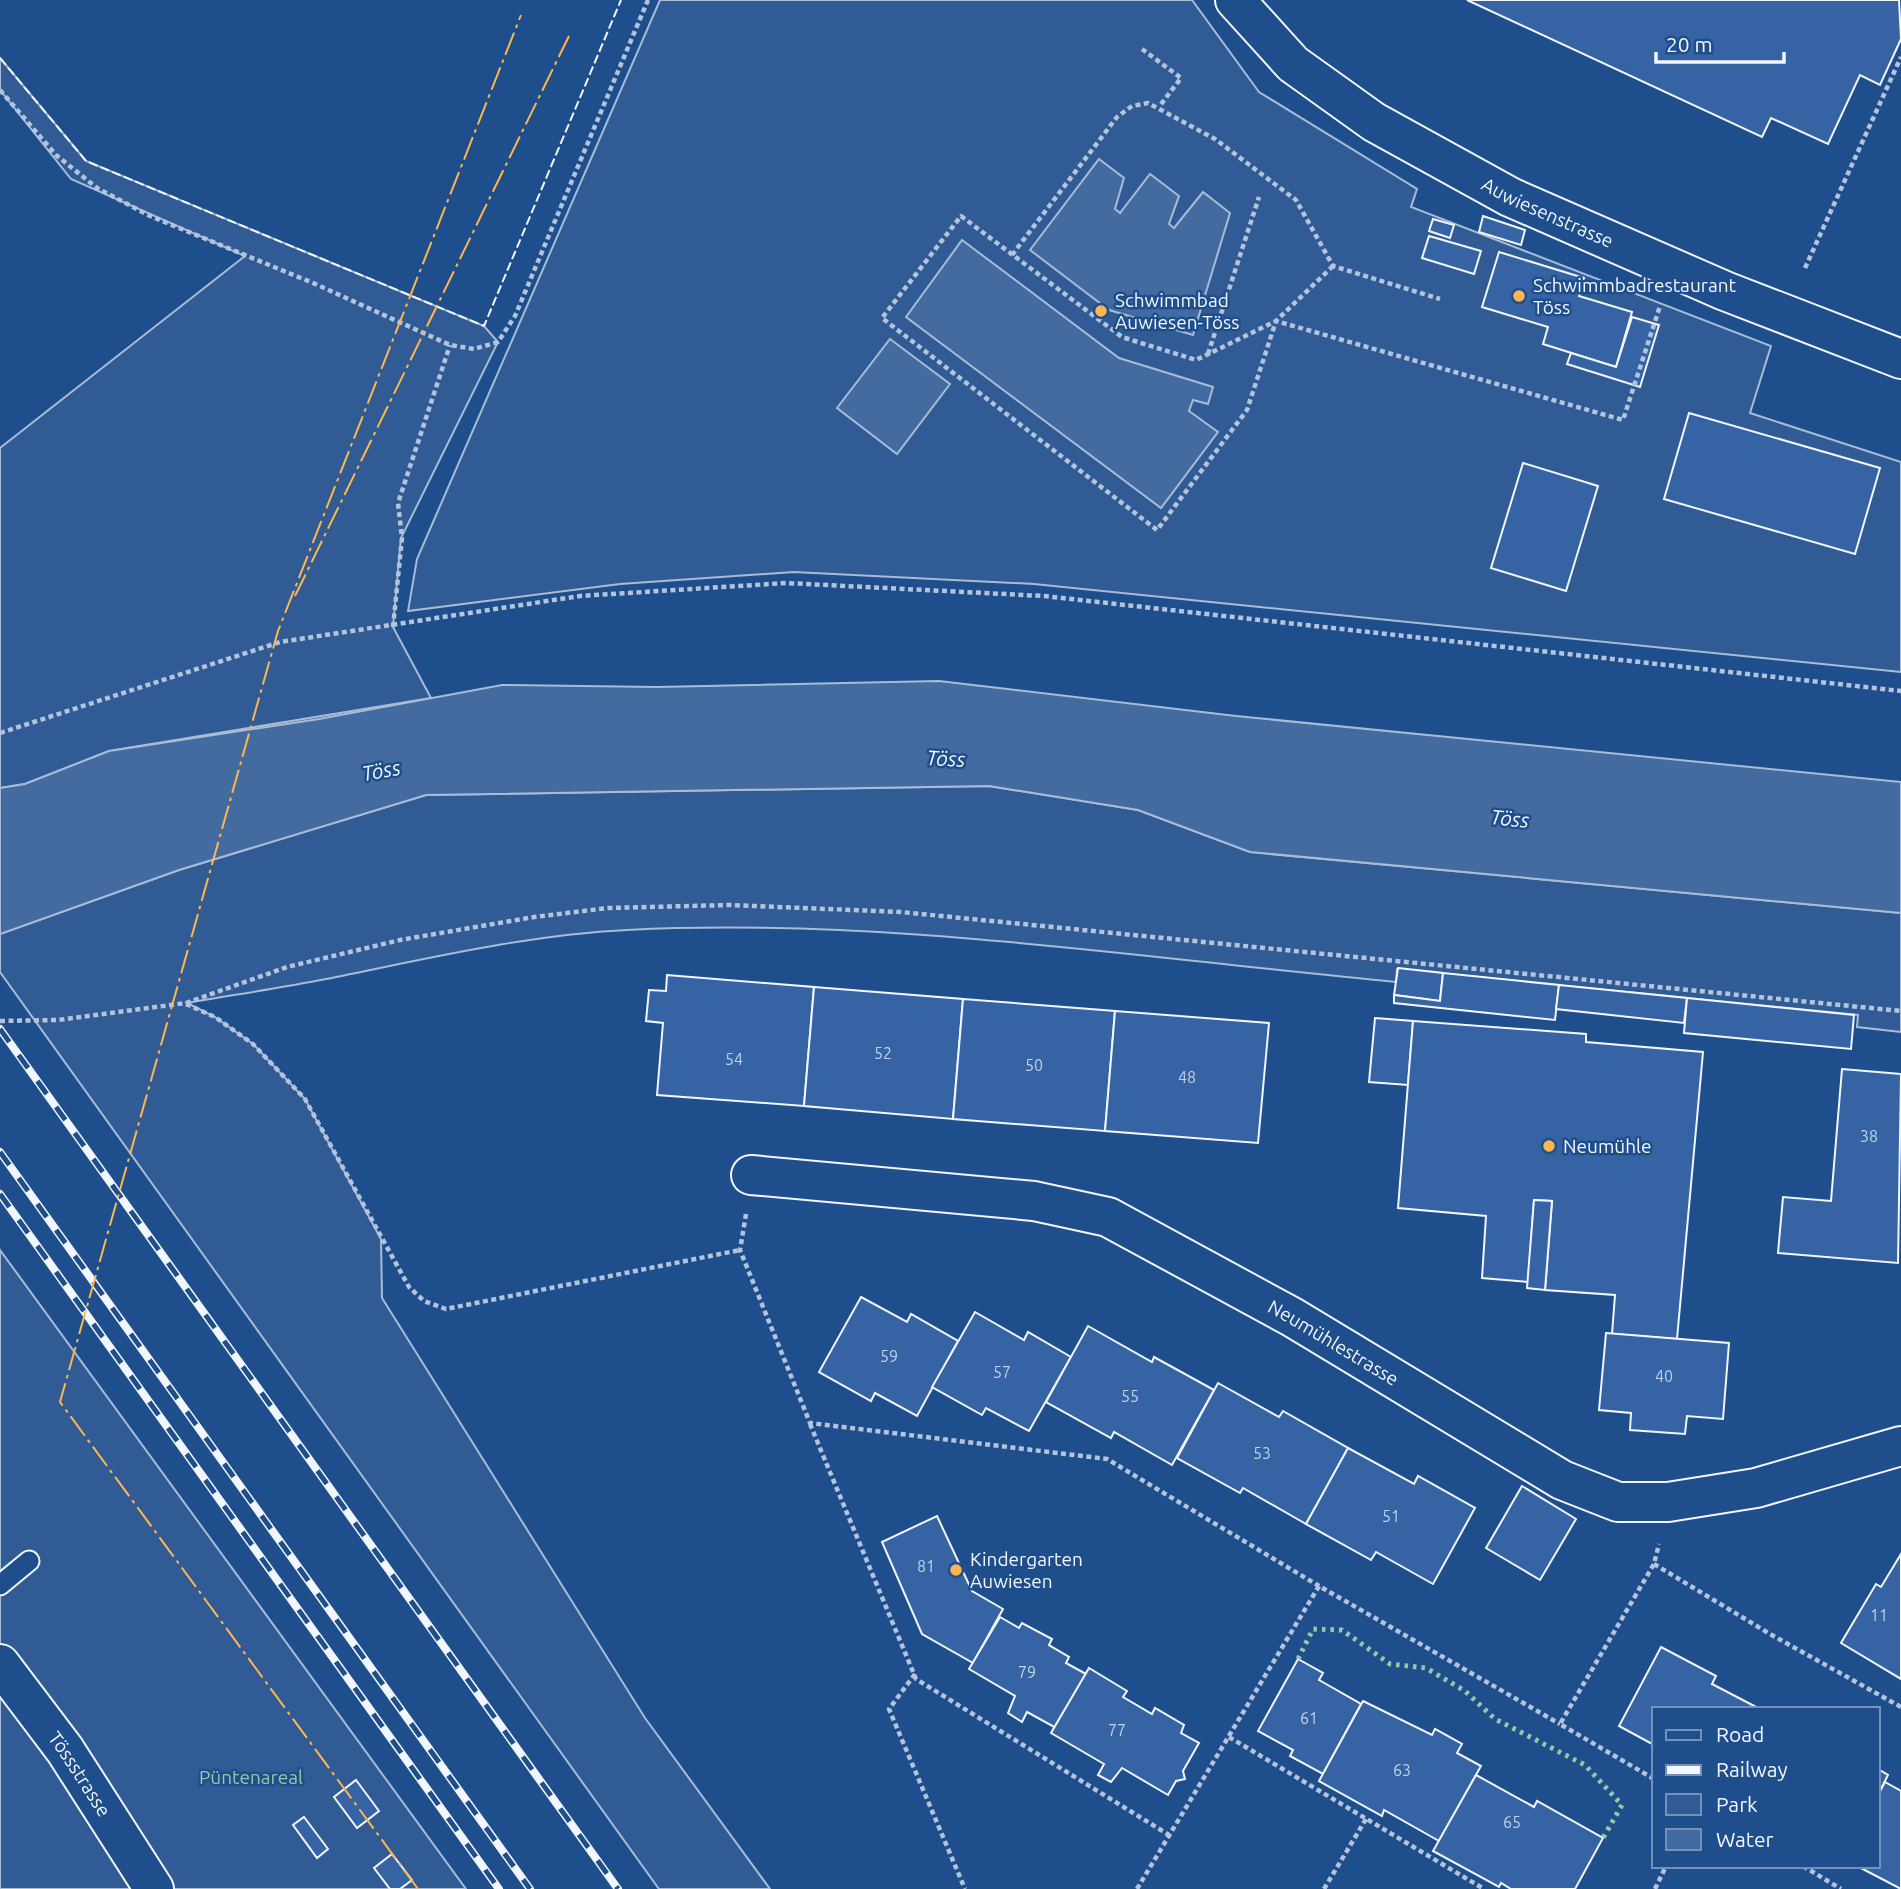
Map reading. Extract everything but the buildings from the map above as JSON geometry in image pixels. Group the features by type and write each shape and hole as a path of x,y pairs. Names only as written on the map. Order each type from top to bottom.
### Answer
{"street":[{"name":"Auwiesenstrasse","path":"1235,0 1293,64 1374,122 1510,197 1673,268 1901,359"},
{"name":"Neumühlestrasse","path":"751,1175 1034,1201 1108,1217 1292,1317 1562,1480 1618,1502 1668,1502 1756,1488 1901,1446"},
{"name":"Tössstrasse","path":"0,1664 65,1750 154,1889"}],"lane":[{"path":"0,1585 29,1561"}],"path":[{"path":"0,90 56,155 97,188 150,216 313,283 450,345 474,349 498,342 514,316 648,0"},
{"path":"1142,49 1181,78 1160,107"},
{"path":"1804,268 1901,57"},
{"path":"1012,255 1117,117 1132,106 1148,103 1160,107 1215,139 1296,200 1333,266 1440,299"},
{"path":"1208,355 1259,197"},
{"path":"1276,321 1247,410 1157,530 882,318 961,216 1122,337 1196,360 1276,321 1333,266"},
{"path":"1276,321 1623,420 1673,268"},
{"path":"393,627 401,538 398,503 450,345"},
{"path":"0,733 280,642 393,627 580,596 786,583 1044,596 1901,691"},
{"path":"0,1021 58,1020 186,1003 287,967 400,940 534,917 608,908 730,905 901,912 1901,1012"},
{"path":"186,1003 215,1017 253,1044 305,1099 409,1287 424,1301 446,1309 740,1250"},
{"path":"751,1175 740,1250 916,1679 1169,1835"},
{"path":"810,1423 1107,1459 1319,1586 1652,1778"},
{"path":"1560,1724 1654,1564 1668,1502"},
{"path":"1654,1564 1770,1634 1901,1707"},
{"path":"1137,1889 1319,1586"},
{"path":"915,1674 889,1709 965,1889"},
{"path":"1229,1737 1484,1889"},
{"path":"1324,1889 1366,1819"},
{"path":"1655,1889 1665,1868"},
{"path":"1806,1868 1841,1889"}],"green space":[{"name":"Schwimmbad Auwiesen-Töss","path":"660,0 1192,0 1259,92 1417,189 1411,207 1771,346 1750,413 1901,462 1901,672 1034,584 794,572 620,584 408,611 417,559"},
{"path":"0,58 86,161 484,326 498,342 401,538 393,627 431,698 109,751 25,784 0,788 0,448 245,256 71,179 0,90"},
{"path":"989,786 1138,810 1250,852 1901,913 1901,1032 1857,1027 1858,1015 1397,969 1396,982 1012,942 820,929 627,930 551,937 187,1003 215,1017 253,1044 305,1099 381,1239 382,1298 645,1718 770,1889 659,1889 0,972 0,934 179,870 426,795"},
{"name":"Püntenareal","path":"0,1250 466,1889 0,1889"}],"water":[{"path":"1099,159 1124,178 1115,209 1120,213 1150,174 1179,196 1169,224 1174,228 1203,192 1230,213 1193,335 1109,310 1030,250"},
{"path":"962,240 1119,358 1213,387 1208,404 1193,400 1189,411 1218,432 1161,508 906,317"},
{"path":"890,339 950,384 897,454 837,408"},
{"name":"Töss","path":"939,681 1236,716 1901,782 1901,913 1250,852 1138,810 989,786 426,795 179,870 0,934 0,788 25,784 109,751 319,719 502,685 657,687"}],"railway":[{"path":"0,1029 618,1889"},
{"path":"0,1152 530,1889"},
{"path":"0,1194 499,1889"}],"hedge":[{"path":"1298,1659 1313,1629 1342,1630 1390,1664 1426,1668 1465,1691 1495,1719 1585,1765 1622,1805 1603,1838"}],"fence":[{"path":"0,58 86,161 484,326 621,0"}],"power":[{"path":"418,1889 60,1402 278,631 521,15"},
{"path":"295,596 569,36"}],"place":[{"name":"Schwimmbadrestaurant Töss","path":"1519,296"},
{"name":"Schwimmbad Auwiesen-Töss","path":"1101,311"},
{"name":"Neumühle","path":"1549,1146"},
{"name":"Kindergarten Auwiesen","path":"956,1570"}]}
